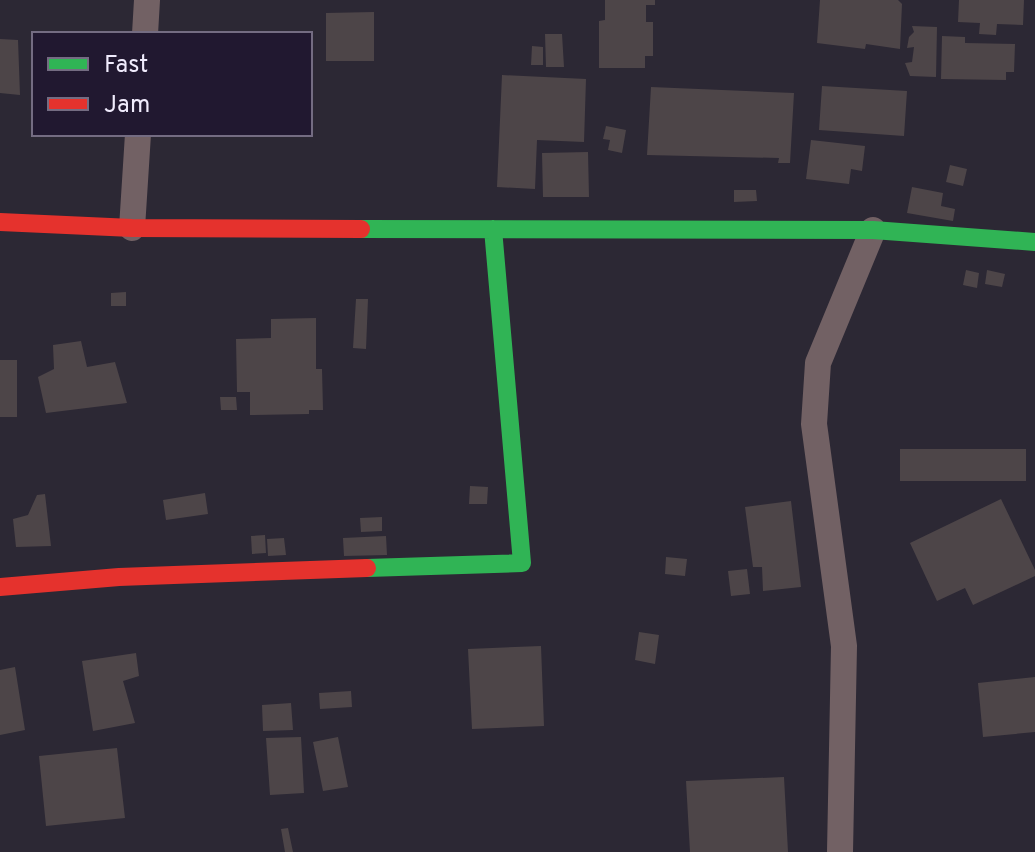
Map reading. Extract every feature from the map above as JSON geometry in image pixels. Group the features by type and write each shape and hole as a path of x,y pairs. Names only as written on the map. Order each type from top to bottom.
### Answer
{"street":[{"path":"145,32 147,0"},
{"path":"132,228 138,136"},
{"path":"0,222 132,228 873,230 1035,242"},
{"path":"0,587 119,577 522,563 493,229"},
{"path":"840,852 844,646 814,424 818,363 873,230"}],"building":[{"path":"605,0 655,0 655,5 646,5 646,22 653,22 653,56 645,56 645,68 599,68 599,21 605,20"},
{"path":"820,0 898,0 902,4 900,49 866,44 865,49 817,43"},
{"path":"959,0 1024,0 1023,25 997,24 996,35 979,34 980,23 958,22"},
{"path":"374,12 374,61 326,61 326,13"},
{"path":"912,26 937,27 936,77 910,76 905,63 912,62 914,47 907,48 909,37 914,32"},
{"path":"545,34 562,34 564,67 546,67"},
{"path":"942,36 965,37 965,43 1015,44 1014,72 1006,72 1006,80 941,79"},
{"path":"0,39 18,40 20,95 0,93"},
{"path":"532,46 543,47 543,65 531,65"},
{"path":"502,75 586,79 584,142 537,140 535,189 497,187"},
{"path":"822,86 907,91 904,136 819,130"},
{"path":"651,87 794,93 790,163 778,163 779,158 647,155"},
{"path":"606,126 626,130 622,153 608,150 610,140 603,139"},
{"path":"811,140 865,146 862,171 851,169 849,184 806,179"},
{"path":"588,152 589,197 543,197 542,153"},
{"path":"950,165 967,169 963,186 946,182"},
{"path":"912,187 943,193 941,206 955,209 953,221 907,213"},
{"path":"734,190 756,190 757,201 734,202"},
{"path":"966,270 979,273 977,288 963,285"},
{"path":"987,270 1005,274 1002,287 985,284"},
{"path":"126,292 126,306 111,306 111,293"},
{"path":"356,299 368,299 366,349 353,348"},
{"path":"316,318 316,369 322,369 323,410 309,410 309,414 250,415 250,392 237,392 236,339 271,338 271,319"},
{"path":"81,341 87,367 115,362 127,403 46,413 38,377 54,369 53,345"},
{"path":"0,360 17,360 17,417 0,417"},
{"path":"220,397 236,397 237,410 221,410"},
{"path":"900,449 1026,449 1026,481 900,481"},
{"path":"470,486 488,487 487,504 469,504"},
{"path":"205,493 208,514 166,520 163,500"},
{"path":"45,494 51,546 16,547 13,519 28,515 37,495"},
{"path":"1001,499 1035,570 1035,576 973,605 965,588 937,601 910,543"},
{"path":"791,501 801,587 763,591 762,567 753,567 745,507"},
{"path":"382,517 382,531 361,532 360,518"},
{"path":"265,535 266,553 252,554 251,536"},
{"path":"386,536 387,555 344,556 343,538"},
{"path":"284,538 286,555 268,556 267,539"},
{"path":"666,557 687,559 685,576 665,574"},
{"path":"747,569 750,594 731,596 728,571"},
{"path":"639,632 659,635 655,664 635,660"},
{"path":"541,646 544,726 472,729 468,649"},
{"path":"136,653 139,676 123,681 135,723 93,731 82,661"},
{"path":"15,667 25,730 0,735 0,670"},
{"path":"1035,677 1035,732 983,737 978,683"},
{"path":"351,691 352,707 320,709 319,693"},
{"path":"291,703 293,730 263,731 262,705"},
{"path":"301,737 304,793 270,795 266,738"},
{"path":"338,737 348,787 323,791 313,742"},
{"path":"117,748 125,818 46,826 39,756"},
{"path":"784,777 788,852 690,852 686,781"},
{"path":"288,828 293,852 285,852 281,829"}],"traffic: fast":[{"path":"361,229 873,230 1035,242"},
{"path":"367,568 522,563 493,229"}],"traffic: jam":[{"path":"0,222 132,228 361,229"},
{"path":"0,587 119,577 367,568"}]}
